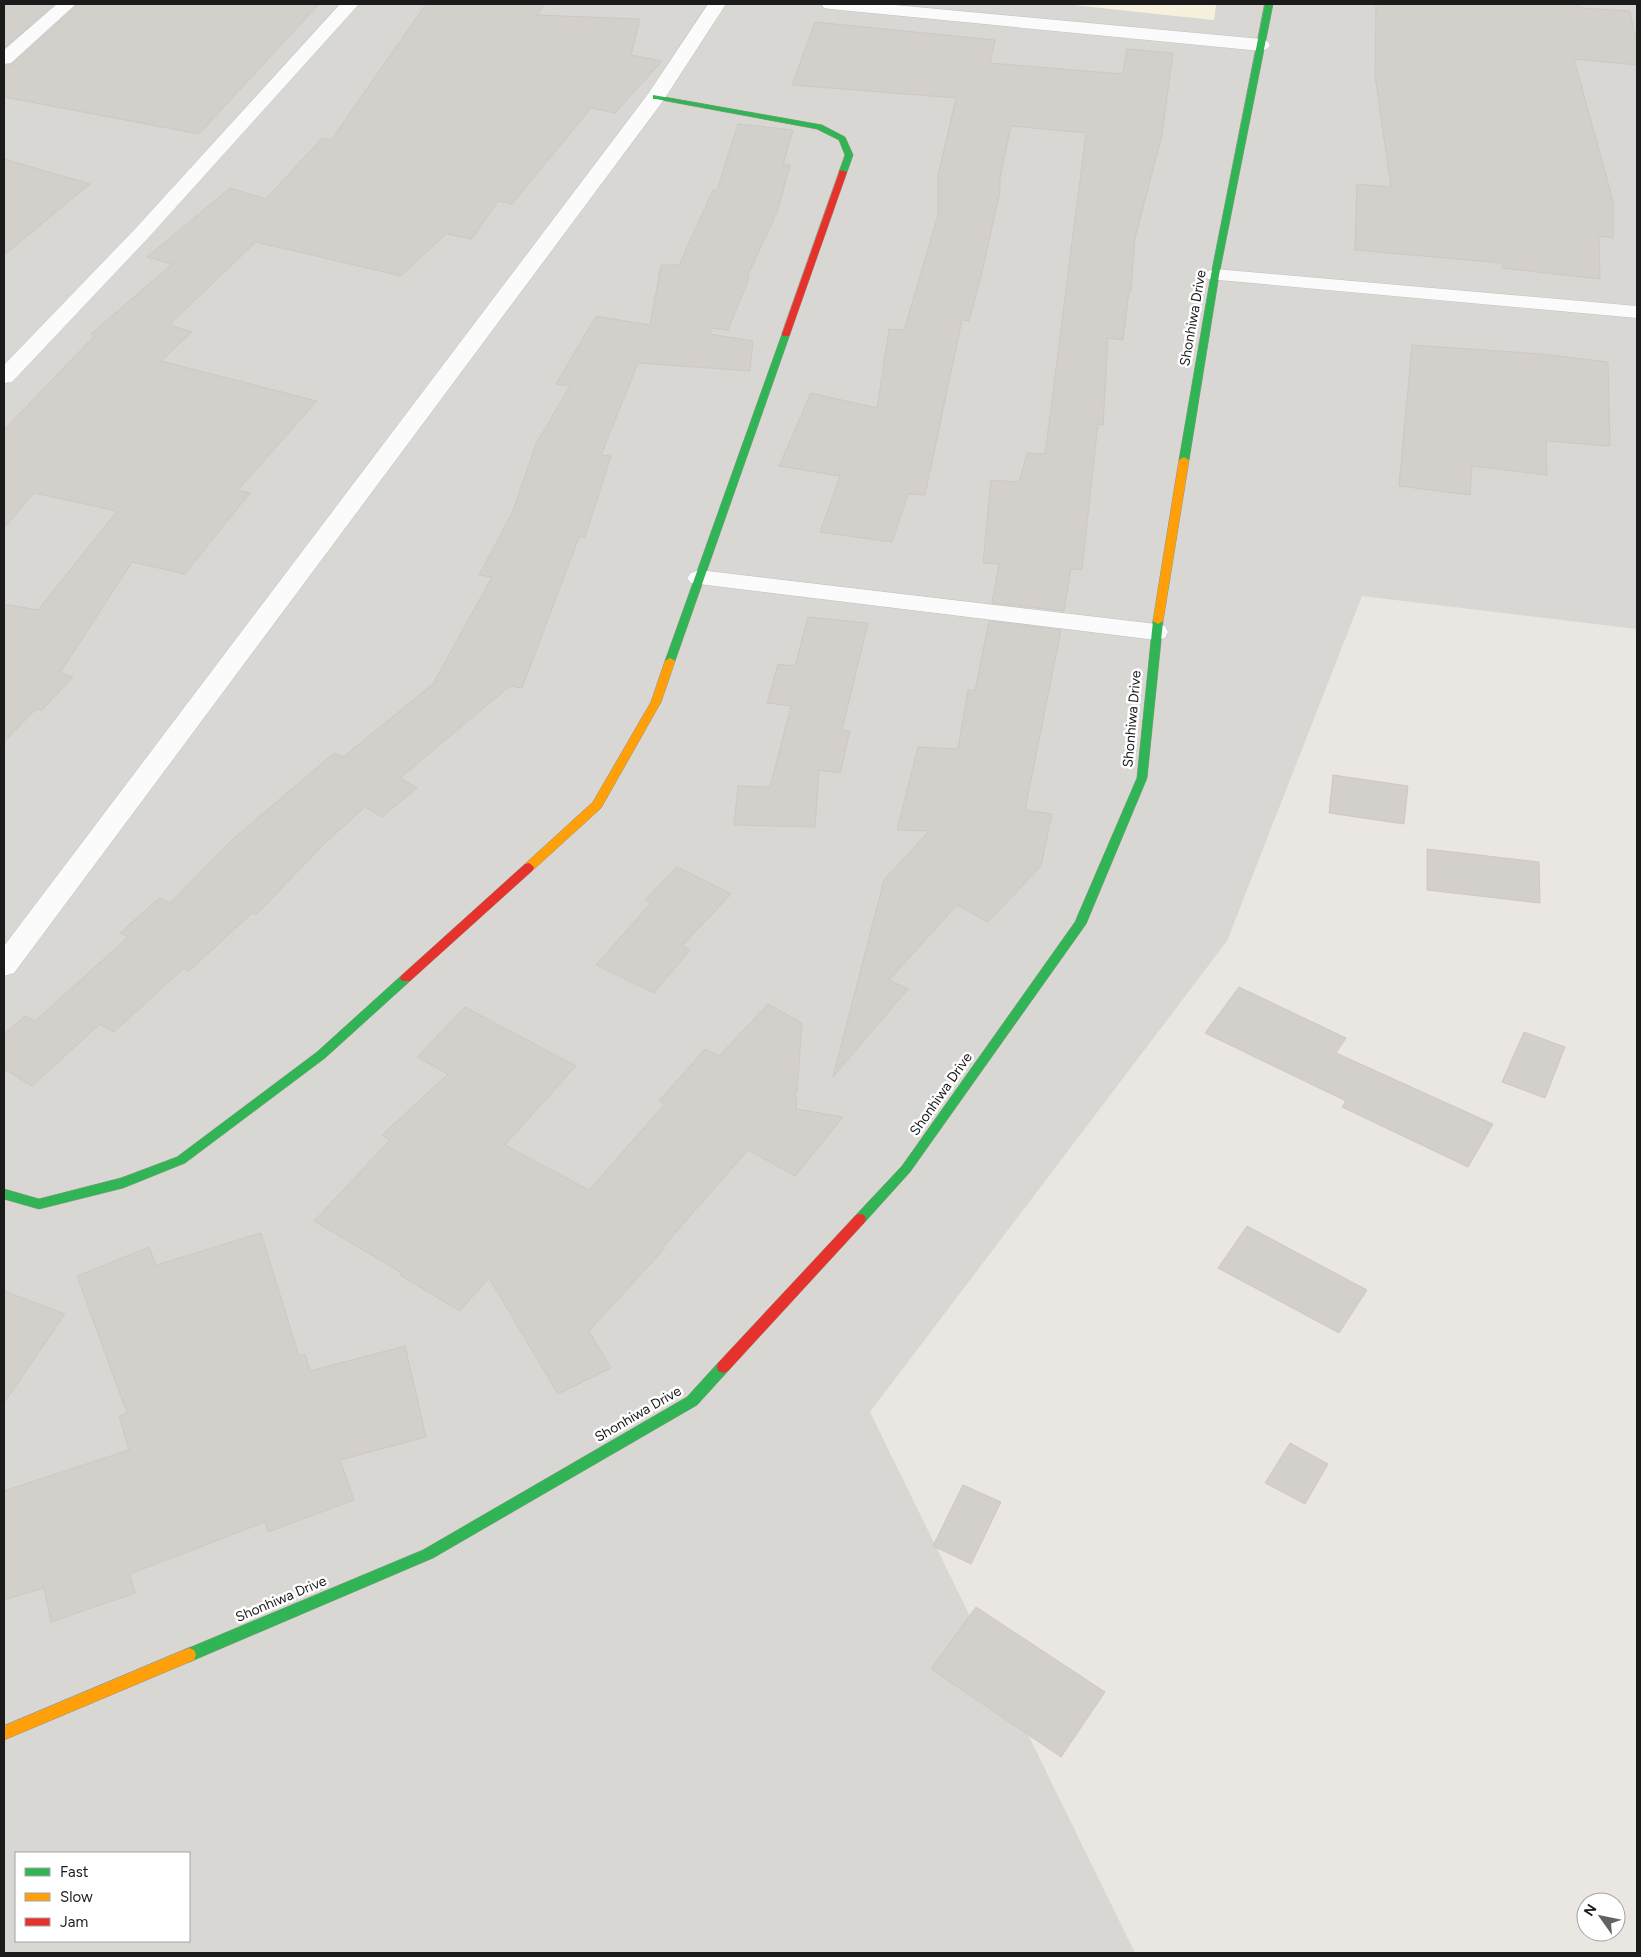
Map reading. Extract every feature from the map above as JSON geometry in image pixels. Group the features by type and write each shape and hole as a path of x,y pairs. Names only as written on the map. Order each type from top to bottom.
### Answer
{"street":[{"path":"4,59 67,4"},
{"path":"4,377 142,233 350,4"},
{"path":"4,966 656,97 717,4"},
{"path":"830,4 1261,45"},
{"name":"Shonhiwa Drive","path":"4,1733 428,1554 692,1401 906,1169 1080,924 1142,778 1156,632 1215,275 1269,4"},
{"path":"4,1194 39,1204 122,1183 181,1160 233,1123 321,1055 597,805 656,702 849,155 842,139 819,127 656,97"},
{"path":"1215,275 1637,312"},
{"path":"699,578 1156,632"}],"shaded area":[{"path":"4,4 1065,4 1214,20 1216,4 1637,4 1637,629 1362,596 1227,941 870,1412 1135,1953 4,1953"},
{"path":"1065,4 1216,4 1214,20"}],"building":[{"path":"4,4 54,4 4,48"},
{"path":"78,4 319,4 199,134 4,97 4,66 12,64"},
{"path":"426,4 545,4 537,15 640,19 631,55 662,61 615,113 591,108 512,204 498,201 472,239 446,234 401,276 256,242 169,325 192,332 161,361 317,401 238,490 250,493 185,574 132,562 60,673 73,677 42,710 36,709 4,742 4,604 38,610 117,511 34,493 4,528 4,430 95,335 91,334 172,264 147,257 230,188 266,199 322,138 331,140"},
{"path":"1376,4 1577,4 1581,8 1630,11 1637,44 1637,65 1574,59 1613,201 1613,238 1599,236 1600,279 1502,268 1502,263 1355,250 1357,184 1391,187 1375,76"},
{"path":"815,22 995,40 990,63 1123,74 1127,49 1173,53 1162,135 1135,238 1131,291 1129,291 1123,340 1108,338 1103,425 1098,424 1082,570 1071,569 1064,611 992,603 999,564 983,563 991,480 1019,482 1027,453 1045,454 1086,133 1011,126 1000,178 1000,192 981,276 969,321 962,320 925,495 908,494 892,542 820,532 840,476 779,466 811,393 877,408 889,329 904,330 938,215 938,176 956,98 792,85"},
{"path":"738,124 793,130 783,164 790,165 778,210 747,277 749,278 728,330 711,328 710,334 753,341 750,371 638,363 601,455 611,456 585,537 579,537 522,688 510,686 400,778 417,788 382,817 365,807 325,843 256,915 252,913 189,971 184,968 114,1032 100,1024 32,1086 4,1069 4,1034 25,1016 35,1021 128,937 120,933 159,898 170,903 233,839 334,753 343,757 433,684 492,577 479,575 512,513 536,444 570,386 556,384 596,316 650,325 661,265 679,265 713,190 717,190"},
{"path":"4,159 90,184 4,255"},
{"path":"1412,345 1542,354 1608,362 1610,446 1546,441 1547,475 1472,466 1470,495 1399,486"},
{"path":"808,617 868,623 842,730 850,731 840,773 819,770 815,827 734,825 738,786 770,787 791,706 767,703 778,664 795,666"},
{"path":"989,621 1061,630 1025,810 1052,814 1041,866 988,922 957,905 889,980 908,989 833,1077 884,880 929,831 897,830 918,747 958,749 968,690 975,691"},
{"path":"1333,775 1408,786 1404,824 1329,813"},
{"path":"1427,849 1539,862 1540,903 1427,890"},
{"path":"677,867 731,894 682,946 690,950 654,993 596,965 651,903 645,900"},
{"path":"1239,987 1346,1038 1336,1053 1493,1124 1468,1167 1342,1107 1346,1101 1205,1033"},
{"path":"768,1004 802,1023 797,1093 794,1096 797,1098 796,1109 843,1117 795,1176 748,1150 663,1247 665,1248 589,1331 611,1368 558,1394 489,1278 460,1311 400,1275 402,1273 314,1221 390,1140 382,1135 448,1074 417,1057 465,1007 576,1066 505,1145 589,1190 665,1104 659,1101 705,1049 719,1056"},
{"path":"1524,1032 1565,1047 1545,1098 1502,1082"},
{"path":"1247,1226 1367,1290 1339,1333 1218,1268"},
{"path":"261,1233 299,1356 305,1354 310,1371 405,1346 426,1437 340,1460 354,1500 268,1532 265,1522 130,1574 135,1593 51,1622 44,1588 4,1600 4,1491 129,1450 119,1416 127,1413 77,1276 149,1247 156,1265"},
{"path":"4,1291 65,1314 4,1403"},
{"path":"1290,1443 1328,1464 1305,1504 1265,1483"},
{"path":"963,1485 1001,1502 971,1564 933,1546"},
{"path":"976,1607 1105,1692 1061,1757 931,1669"}],"traffic: fast":[{"path":"1184,460 1215,275 1269,4"},
{"path":"656,97 819,127 842,139 849,155 843,172"},
{"path":"670,661 786,334"},
{"path":"860,1219 906,1169 1080,924 1142,778 1158,621"},
{"path":"4,1194 39,1204 123,1183 181,1160 321,1055 406,978"},
{"path":"189,1655 428,1554 692,1401 723,1367"}],"traffic: slow":[{"path":"1158,621 1184,460"},
{"path":"529,867 597,805 656,702 670,661"},
{"path":"4,1733 189,1655"}],"traffic: jam":[{"path":"786,334 843,172"},
{"path":"406,978 529,867"},
{"path":"723,1367 860,1219"}]}
